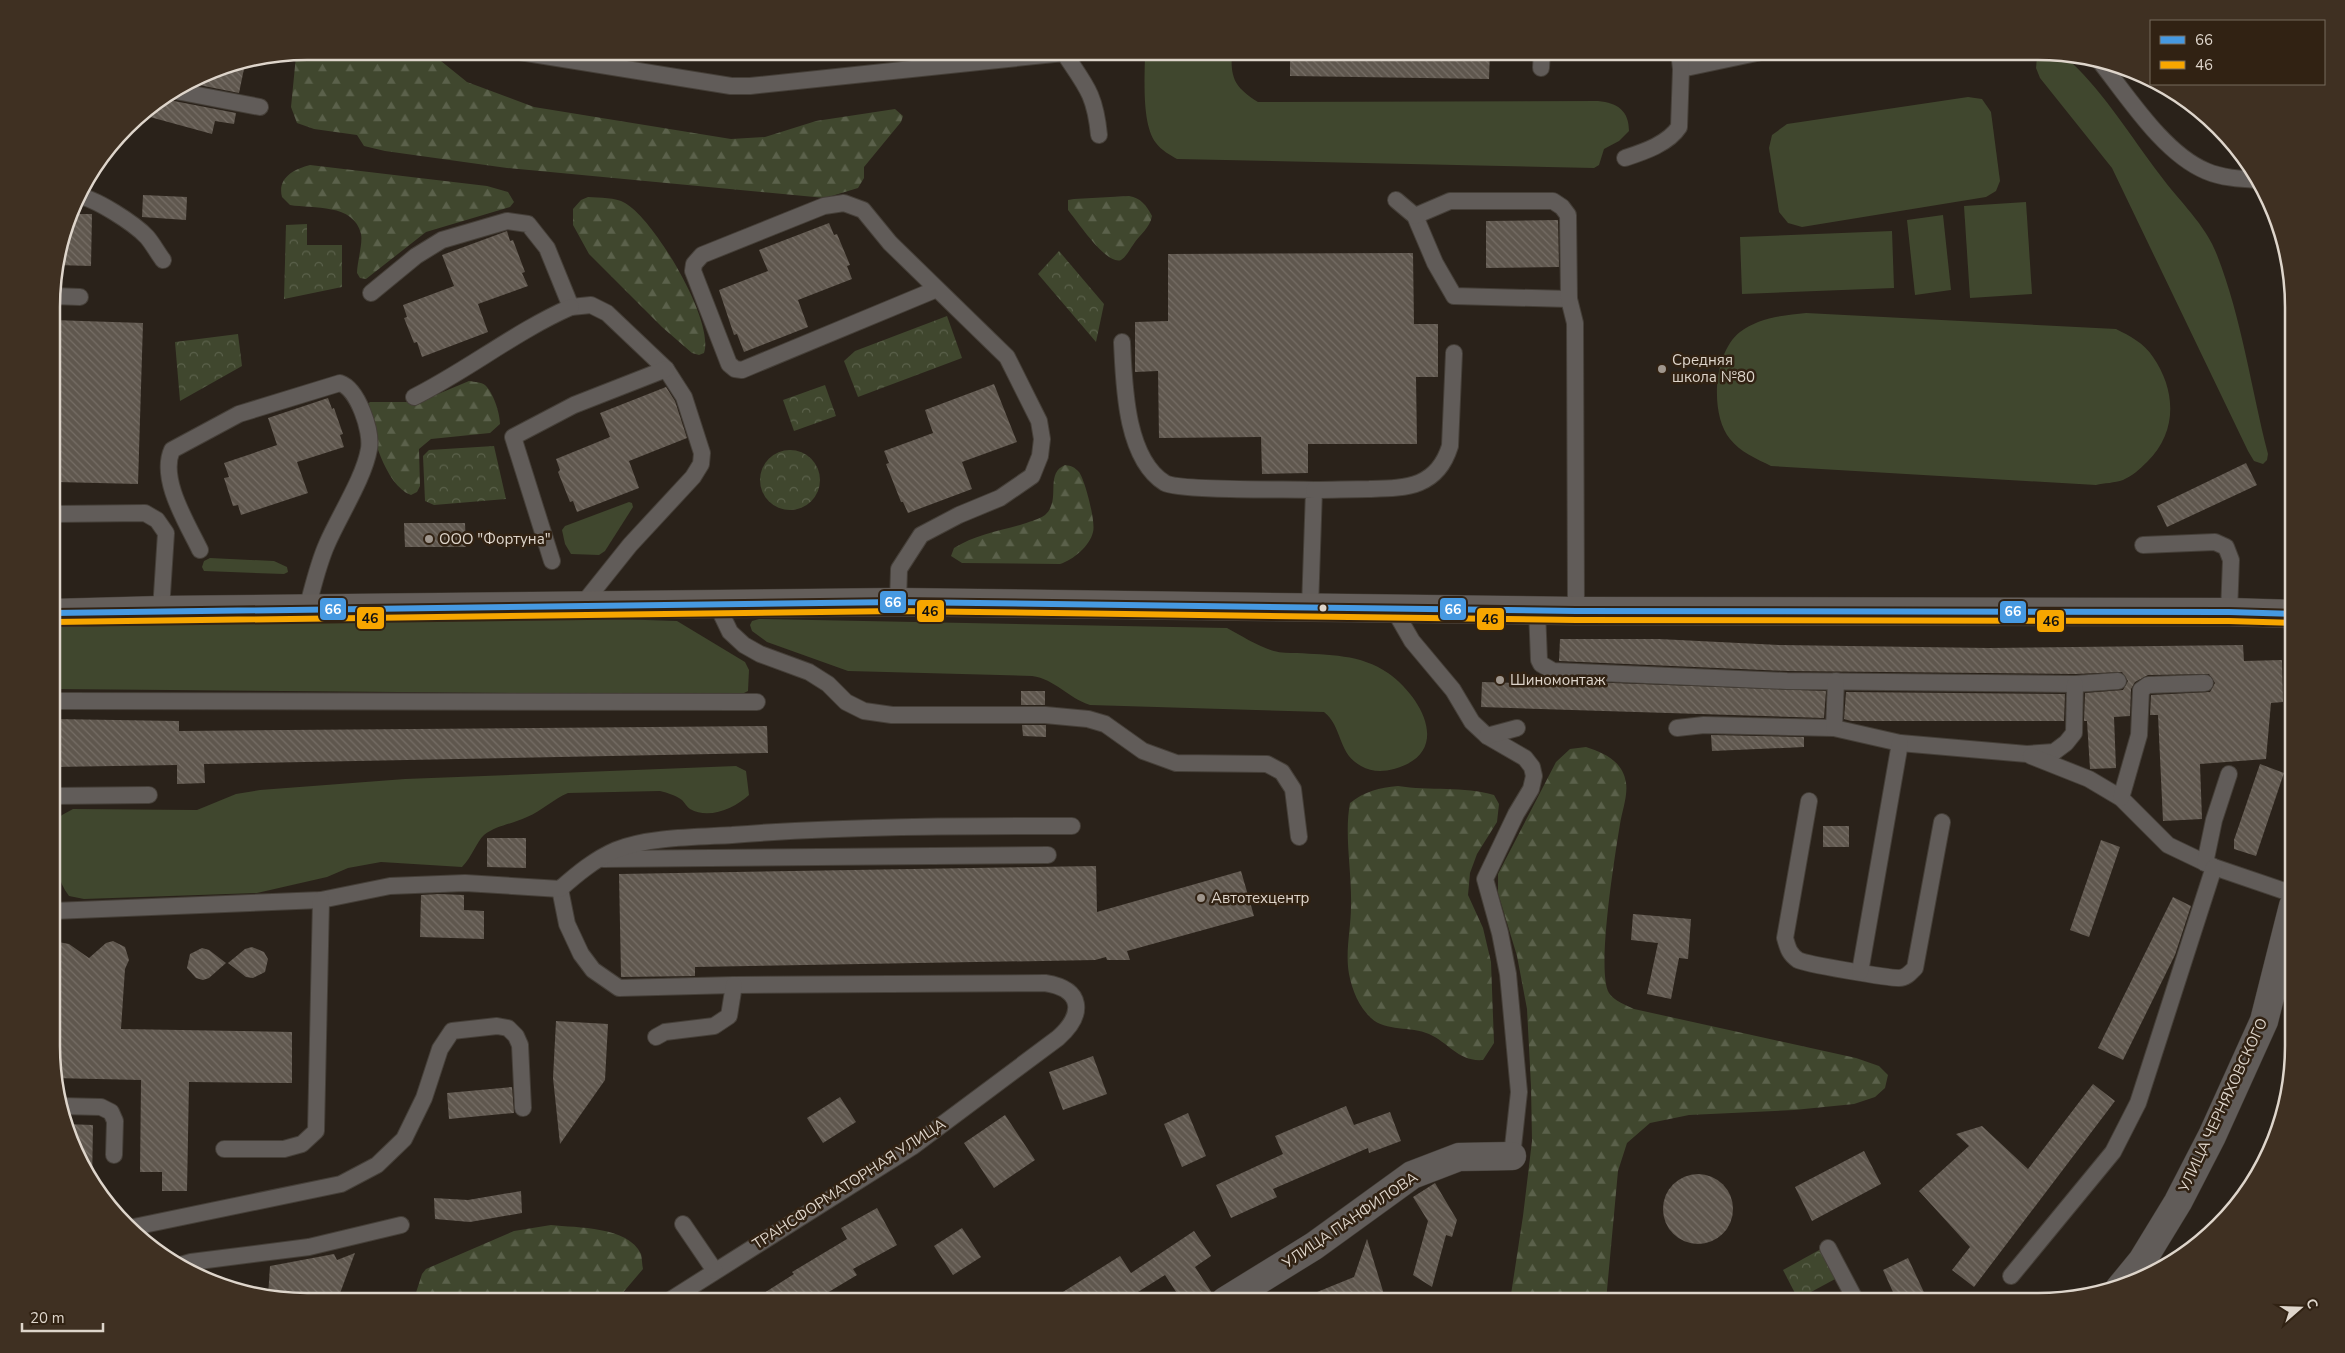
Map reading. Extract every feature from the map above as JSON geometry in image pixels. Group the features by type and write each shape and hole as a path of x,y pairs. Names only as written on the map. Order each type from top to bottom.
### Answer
{"main road":[{"path":"60,613 161,610 898,602 1576,611 2230,612 2285,614"}],"street":[{"name":"УЛИЦА ЧЕРНЯХОВСКОГО","path":"2130,1275 2142,1261 2178,1202 2212,1136 2264,1021 2285,938"},
{"name":"УЛИЦА ПАНФИЛОВА","path":"1239,1293 1314,1246 1412,1175 1459,1157 1512,1156"}],"lane":[{"path":"570,60 731,86 750,86 990,60"},
{"path":"1069,60 1088,87 1094,100 1099,135"},
{"path":"1541,60 1541,68"},
{"path":"1624,158 1643,152 1667,138 1679,127 1680,60"},
{"path":"1681,68 1721,60"},
{"path":"2106,69 2162,139 2175,152 2206,171 2234,178 2249,179"},
{"path":"184,93 260,107"},
{"path":"85,198 96,202 146,236 163,260"},
{"path":"1396,200 1415,216 1435,263 1454,296 1569,299"},
{"path":"1415,216 1450,201 1553,201 1562,207 1568,215 1569,299 1575,323 1576,611"},
{"path":"898,602 899,569 921,535 932,528 1000,498 1032,476 1040,456 1042,439 1039,421 1007,357 890,243 863,210 844,203 824,206 702,255 694,264 692,271 729,364 735,369 742,370 937,289"},
{"path":"371,294 416,256 442,240 507,221 528,224 547,248 572,306"},
{"path":"61,296 80,297"},
{"path":"414,397 454,377 550,316 572,306 591,305 607,313 666,369 684,397 692,416 702,454 700,464 693,477 630,545 582,605"},
{"path":"1122,342 1124,395 1140,451 1153,472 1166,484 1188,487 1314,490 1406,488 1427,480 1446,460 1450,446 1454,353"},
{"path":"552,561 513,437 574,405 666,369"},
{"path":"200,550 179,506 173,488 168,466 172,450 239,414 340,383 348,386 357,398 369,436 369,447 360,472 322,554 307,609"},
{"path":"1310,608 1314,490"},
{"path":"60,514 146,513 157,520 166,533 161,610"},
{"path":"2143,545 2215,542 2226,547 2231,560 2230,612"},
{"path":"717,604 730,632 744,645 760,654 809,672 828,684 846,702 864,711 892,715 1045,715 1088,719 1105,724 1143,751 1176,763 1267,764 1282,772 1293,789 1299,837"},
{"path":"1393,608 1419,650 1453,690 1472,722 1487,736 1525,758 1532,767 1534,776 1531,789 1485,879 1500,933 1508,974 1520,1092 1512,1156"},
{"path":"1537,610 1539,660 1541,664 1553,671 1836,681 2075,684 2118,681"},
{"path":"1834,728 1836,681"},
{"path":"2122,798 2139,735 2141,690 2148,685 2205,683"},
{"path":"1677,728 1704,725 1834,728 1900,743 2027,754 2054,752 2066,743 2074,732 2075,684"},
{"path":"60,701 757,702"},
{"path":"1487,736 1517,728"},
{"path":"1860,972 1900,743"},
{"path":"2027,754 2089,780 2122,798 2168,845 2209,865 2285,891"},
{"path":"2011,1276 2113,1152 2138,1104 2209,865 2214,820 2229,774"},
{"path":"60,796 149,796"},
{"path":"1809,801 1785,938 1789,953 1800,962 1860,972 1900,978 1908,975 1914,968 1942,822"},
{"path":"60,911 321,900 390,886 465,883 560,889 580,871 598,859 617,850 662,840 802,829 927,825 1072,826"},
{"path":"598,859 1048,855"},
{"path":"560,889 567,924 581,954 594,970 619,988 734,985 729,1016 714,1026 665,1032 656,1037"},
{"path":"224,1149 284,1149 302,1144 316,1131 321,900"},
{"name":"ТРАНСФОРМАТОРНАЯ УЛИЦА","path":"680,1293 912,1147 1058,1038 1077,1015 1072,995 1060,985 1045,983 734,985"},
{"path":"138,1226 342,1184 377,1165 404,1140 424,1098 440,1048 452,1031 497,1026 508,1028 516,1036 520,1045 523,1108"},
{"path":"67,1106 101,1107 111,1112 115,1121 114,1156"},
{"path":"683,1224 715,1271"},
{"path":"188,1263 309,1247 401,1225"},
{"path":"1828,1248 1852,1293"}],"green space":[{"path":"440,60 467,82 534,107 731,139 765,137 816,121 895,109 903,116 901,122 864,167 864,178 858,188 825,198 507,168 385,151 364,146 357,135 314,129 297,123 291,107 296,61"},
{"path":"1145,60 1232,60 1233,75 1239,87 1258,102 1598,101 1617,106 1621,109 1627,118 1629,131 1619,141 1604,149 1599,165 1594,168 1177,159 1158,146 1151,135 1146,112"},
{"path":"2037,60 2071,62 2084,75 2199,223 2212,244 2226,279 2246,354 2268,454 2267,460 2263,464 2254,461 2248,451 2112,168 2040,78 2036,68"},
{"path":"1968,97 1982,99 1991,112 2000,181 1996,191 1986,197 1802,227 1788,223 1779,212 1769,148 1772,135 1787,124"},
{"path":"310,165 487,186 508,192 514,202 510,207 426,232 366,279 360,278 357,273 361,234 357,224 342,212 332,209 290,205 282,197 282,185 288,175"},
{"path":"1129,196 1137,198 1143,203 1152,216 1147,228 1125,257 1121,260 1115,260 1100,250 1085,232 1068,210 1068,200"},
{"path":"588,197 612,199 625,203 637,213 666,249 680,272 700,318 705,338 704,353 699,355 692,353 662,327 589,254 573,225 573,209 581,200"},
{"path":"2026,202 2032,294 1970,298 1964,206"},
{"path":"1943,215 1951,290 1915,295 1907,220"},
{"path":"307,224 307,245 342,245 342,287 284,299 286,225"},
{"path":"1892,231 1894,288 1742,294 1740,237"},
{"path":"1059,251 1104,304 1096,342 1038,274"},
{"path":"1806,313 2116,329 2141,344 2153,357 2161,370 2169,397 2169,424 2157,450 2139,470 2120,481 2096,485 1771,466 1739,448 1723,428 1717,399 1717,383 1720,368 1731,341 1747,327 1772,318"},
{"path":"947,316 962,358 858,397 844,361 855,351"},
{"path":"238,334 242,366 180,401 175,342"},
{"path":"469,381 482,383 491,392 496,403 500,424 490,433 431,439 419,449 420,486 417,492 411,495 394,481 387,469 364,407 370,402 419,402"},
{"path":"825,385 836,416 794,431 783,400"},
{"path":"494,446 506,499 434,505 425,501 423,456 429,450"},
{"path":"790,450 807,455 815,463 820,480 815,497 807,505 790,510 773,505 765,497 760,480 765,463 773,455"},
{"path":"1065,465 1074,468 1081,476 1089,501 1094,527 1085,547 1075,556 1060,564 962,563 951,556 954,548 969,540 1033,521 1045,515 1050,509 1052,502 1055,474"},
{"path":"629,502 632,503 633,507 605,551 599,555 571,554 565,544 562,530 565,526"},
{"path":"210,558 274,561 287,567 288,572 284,574 204,571 202,567 204,561"},
{"path":"553,617 677,621 745,662 749,670 748,691 740,695 60,689 60,627"},
{"path":"759,619 1227,628 1256,644 1274,651 1344,657 1367,662 1378,667 1400,683 1412,696 1426,724 1427,738 1423,751 1412,761 1390,770 1373,770 1353,761 1330,718 1324,712 1090,705 1048,681 1032,676 848,671 767,642 752,631 750,625 752,621"},
{"path":"1586,747 1606,755 1621,769 1626,783 1626,798 1620,824 1605,938 1606,981 1611,996 1634,1009 1856,1058 1879,1066 1888,1075 1885,1088 1875,1097 1854,1104 1794,1110 1689,1115 1650,1123 1627,1143 1618,1171 1607,1293 1511,1293 1532,1141 1531,1086 1527,1009 1517,956 1498,893 1498,874 1556,762 1570,749"},
{"path":"736,766 746,771 749,795 729,808 713,813 705,813 690,809 677,797 660,791 568,793 522,819 494,829 484,835 462,867 381,862 348,868 327,877 257,893 84,899 69,896 60,879 60,817 73,809 197,810 236,794 260,790 405,779"},
{"path":"1398,786 1483,792 1494,795 1499,804 1497,822 1477,854 1470,873 1468,895 1483,928 1491,962 1494,1043 1483,1060 1467,1058 1429,1034 1391,1027 1377,1022 1363,1009 1352,986 1348,957 1351,906 1348,841 1350,803 1372,791"},
{"path":"551,1225 587,1228 614,1233 634,1245 641,1254 643,1269 623,1293 416,1293 422,1274 426,1269 514,1231"},
{"path":"1821,1249 1837,1278 1809,1293 1795,1293 1783,1270"}],"building":[{"path":"1290,60 1490,60 1489,79 1290,76"},
{"path":"244,68 239,93 198,85"},
{"path":"173,100 236,113 234,124 215,121 212,134 149,117"},
{"path":"143,195 187,197 186,220 142,217"},
{"path":"78,214 92,214 91,266 64,265 68,243"},
{"path":"1558,220 1559,267 1486,268 1486,221"},
{"path":"829,223 834,235 837,234 850,265 847,266 852,279 798,300 808,327 744,352 737,334 734,335 719,290 768,271 759,250"},
{"path":"507,231 510,241 513,240 525,272 522,273 528,286 478,304 488,332 422,357 417,342 414,343 404,318 407,317 403,305 454,286 442,255"},
{"path":"1413,253 1414,324 1438,324 1438,377 1416,377 1417,444 1308,444 1308,473 1262,474 1261,437 1159,438 1158,371 1135,372 1135,322 1168,321 1168,254"},
{"path":"60,320 143,323 138,484 60,482"},
{"path":"994,384 1017,442 962,462 972,489 908,513 903,502 901,502 886,464 889,463 884,451 933,433 925,410"},
{"path":"666,387 675,401 687,438 629,461 639,488 577,512 573,501 570,502 558,472 560,470 556,459 610,437 600,413"},
{"path":"328,398 332,409 334,408 343,434 340,435 344,447 297,462 308,493 241,515 238,505 233,506 224,478 229,477 224,463 277,445 268,418"},
{"path":"2246,463 2257,485 2167,527 2157,506"},
{"name":"ООО \"Фортуна\"","path":"404,523 465,523 466,547 405,547"},
{"path":"1560,639 1659,639 1779,645 1989,648 2243,645 2244,661 2282,660 2283,702 2271,703 2266,759 2200,764 2202,819 2163,821 2158,715 2150,715 2151,695 2210,692 2215,683 2209,674 2148,675 2135,682 2131,689 2130,716 2114,717 2116,768 2090,769 2087,721 2084,721 2085,693 2123,690 2128,681 2122,672 2075,674 1787,671 1559,661"},
{"path":"1559,681 1826,691 1824,718 1481,707 1482,682 1559,684"},
{"path":"1021,691 1045,691 1045,705 1021,705"},
{"path":"1846,692 2065,694 2064,721 1851,721 1844,719"},
{"path":"60,719 179,721 179,731 767,726 768,753 204,764 205,783 177,784 177,765 60,767"},
{"path":"1022,725 1046,725 1046,737 1023,736"},
{"path":"1711,735 1804,737 1804,747 1712,751"},
{"path":"2260,764 2284,773 2256,856 2234,849 2234,840"},
{"path":"1823,826 1849,826 1849,847 1823,847"},
{"path":"487,838 526,838 526,868 487,867"},
{"path":"2101,840 2120,847 2089,937 2070,930"},
{"path":"1096,866 1097,912 1241,871 1254,916 1127,951 1130,960 1107,960 1106,957 1095,960 695,967 695,976 621,977 619,874"},
{"path":"421,895 464,895 464,910 484,911 484,939 420,937"},
{"path":"2173,897 2191,906 2175,955 2123,1060 2098,1048"},
{"path":"1633,914 1691,919 1688,959 1679,958 1671,999 1647,994 1658,943 1631,940"},
{"path":"113,941 125,947 129,960 125,969 121,1029 292,1032 292,1083 189,1082 187,1191 162,1191 162,1172 140,1172 141,1080 62,1078 60,942 69,944 89,958 106,943"},
{"path":"252,947 264,952 268,959 265,972 253,978 246,977 228,963 245,949"},
{"path":"202,948 209,950 226,963 209,978 203,980 196,978 187,968 190,954"},
{"path":"556,1021 608,1024 605,1080 560,1144 553,1078"},
{"path":"1093,1056 1107,1094 1063,1110 1049,1072"},
{"path":"2093,1084 2115,1101 1974,1287 1952,1270 1970,1247 1919,1191 1969,1146 1956,1134 1982,1126 2028,1169"},
{"path":"512,1087 514,1113 449,1119 447,1093"},
{"path":"840,1097 856,1122 823,1143 807,1118"},
{"path":"1346,1106 1354,1125 1390,1112 1401,1141 1369,1153 1368,1148 1273,1189 1277,1197 1231,1218 1216,1185 1283,1154 1275,1136"},
{"path":"1188,1113 1206,1156 1182,1167 1164,1124"},
{"path":"1005,1115 1035,1160 994,1188 964,1143"},
{"path":"72,1124 93,1125 92,1169"},
{"path":"1864,1151 1881,1184 1812,1221 1795,1187"},
{"path":"1698,1174 1711,1177 1723,1184 1730,1196 1733,1209 1730,1222 1723,1234 1711,1241 1698,1244 1685,1241 1673,1234 1666,1222 1663,1209 1666,1196 1673,1184 1685,1177"},
{"path":"1435,1183 1457,1220 1452,1237 1446,1235 1432,1287 1413,1275 1428,1221 1413,1197"},
{"path":"521,1191 522,1213 470,1222 435,1219 434,1198 468,1200"},
{"path":"877,1208 897,1245 853,1269 857,1275 827,1293 764,1293 794,1274 792,1272 847,1239 841,1228"},
{"path":"962,1228 981,1257 953,1275 934,1246"},
{"path":"1194,1231 1211,1256 1195,1267 1212,1293 1177,1293 1165,1275 1136,1293 1061,1293 1120,1256 1131,1273"},
{"path":"1367,1239 1384,1293 1315,1293 1354,1277"},
{"path":"355,1253 340,1293 268,1290 270,1266 334,1254 337,1260"},
{"path":"1908,1258 1924,1293 1893,1293 1883,1270"}],"transit line":[{"name":"66","path":"60,613 898,602 1576,611 2229,612 2285,614"},
{"name":"46","path":"60,622 898,611 1576,620 2229,621 2285,623"}],"place":[{"name":"Средняя школа №80","path":"1662,369"},
{"name":"ООО \"Фортуна\"","path":"429,539"},
{"name":"Шиномонтаж","path":"1500,680"},
{"name":"Автотехцентр","path":"1201,898"}]}
